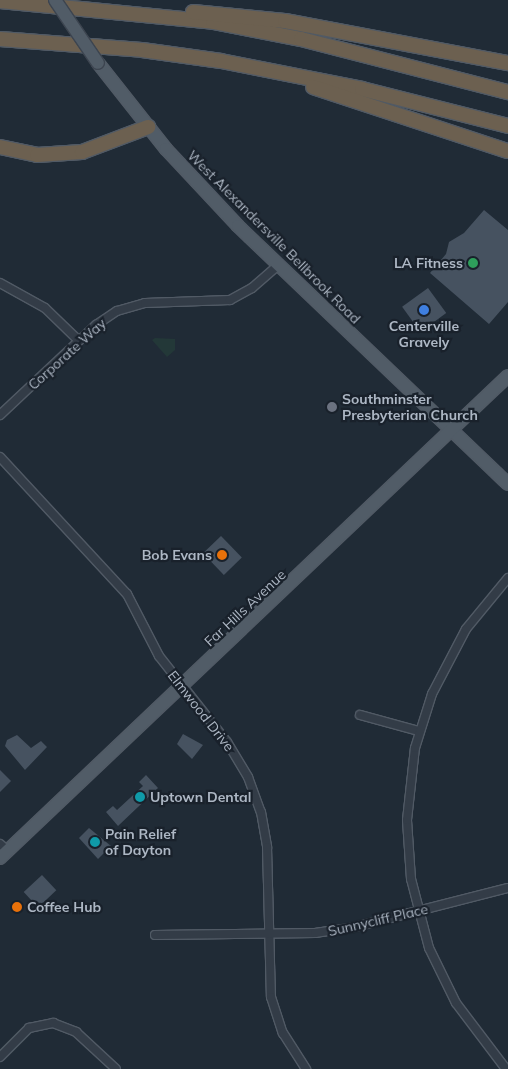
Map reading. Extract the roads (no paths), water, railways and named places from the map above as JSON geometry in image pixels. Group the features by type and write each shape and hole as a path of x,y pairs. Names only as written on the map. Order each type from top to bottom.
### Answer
{"highway":[{"path":"0,1 118,11 301,38 508,92"},
{"path":"118,11 227,12 331,28 508,64"},
{"path":"0,39 142,50 265,71 405,99 508,126"},
{"path":"265,71 508,151"},
{"path":"0,147 37,155 82,152 148,128"}],"main road":[{"name":"West Alexandersville Bellbrook Road","path":"55,0 98,63 148,128 213,201 508,484"},
{"name":"Far Hills Avenue","path":"3,851 181,688 453,431 508,376"}],"street":[{"name":"Corporate Way","path":"0,415 108,317 131,307 230,300 252,288 278,265"},
{"path":"0,283 45,308 79,342"},
{"name":"Elmwood Drive","path":"0,457 119,584 181,688 227,742 255,794 267,847 271,997 282,1033 306,1069"},
{"path":"506,1069 456,1003 429,948 418,911 408,859 407,820 420,731 453,650 482,607 508,578"},
{"path":"360,715 420,731"},
{"name":"Sunnycliff Place","path":"155,935 269,935 346,928 508,888"},
{"path":"0,1057 29,1028 53,1023 76,1032 116,1069"}],"place":[{"name":"LA Fitness","path":"473,263"},
{"name":"Centerville Gravely","path":"424,310"},
{"name":"Southminster Presbyterian Church","path":"332,407"},
{"name":"Bob Evans","path":"222,555"},
{"name":"Uptown Dental","path":"140,797"},
{"name":"Pain Relief of Dayton","path":"95,842"},
{"name":"Coffee Hub","path":"17,907"}]}
